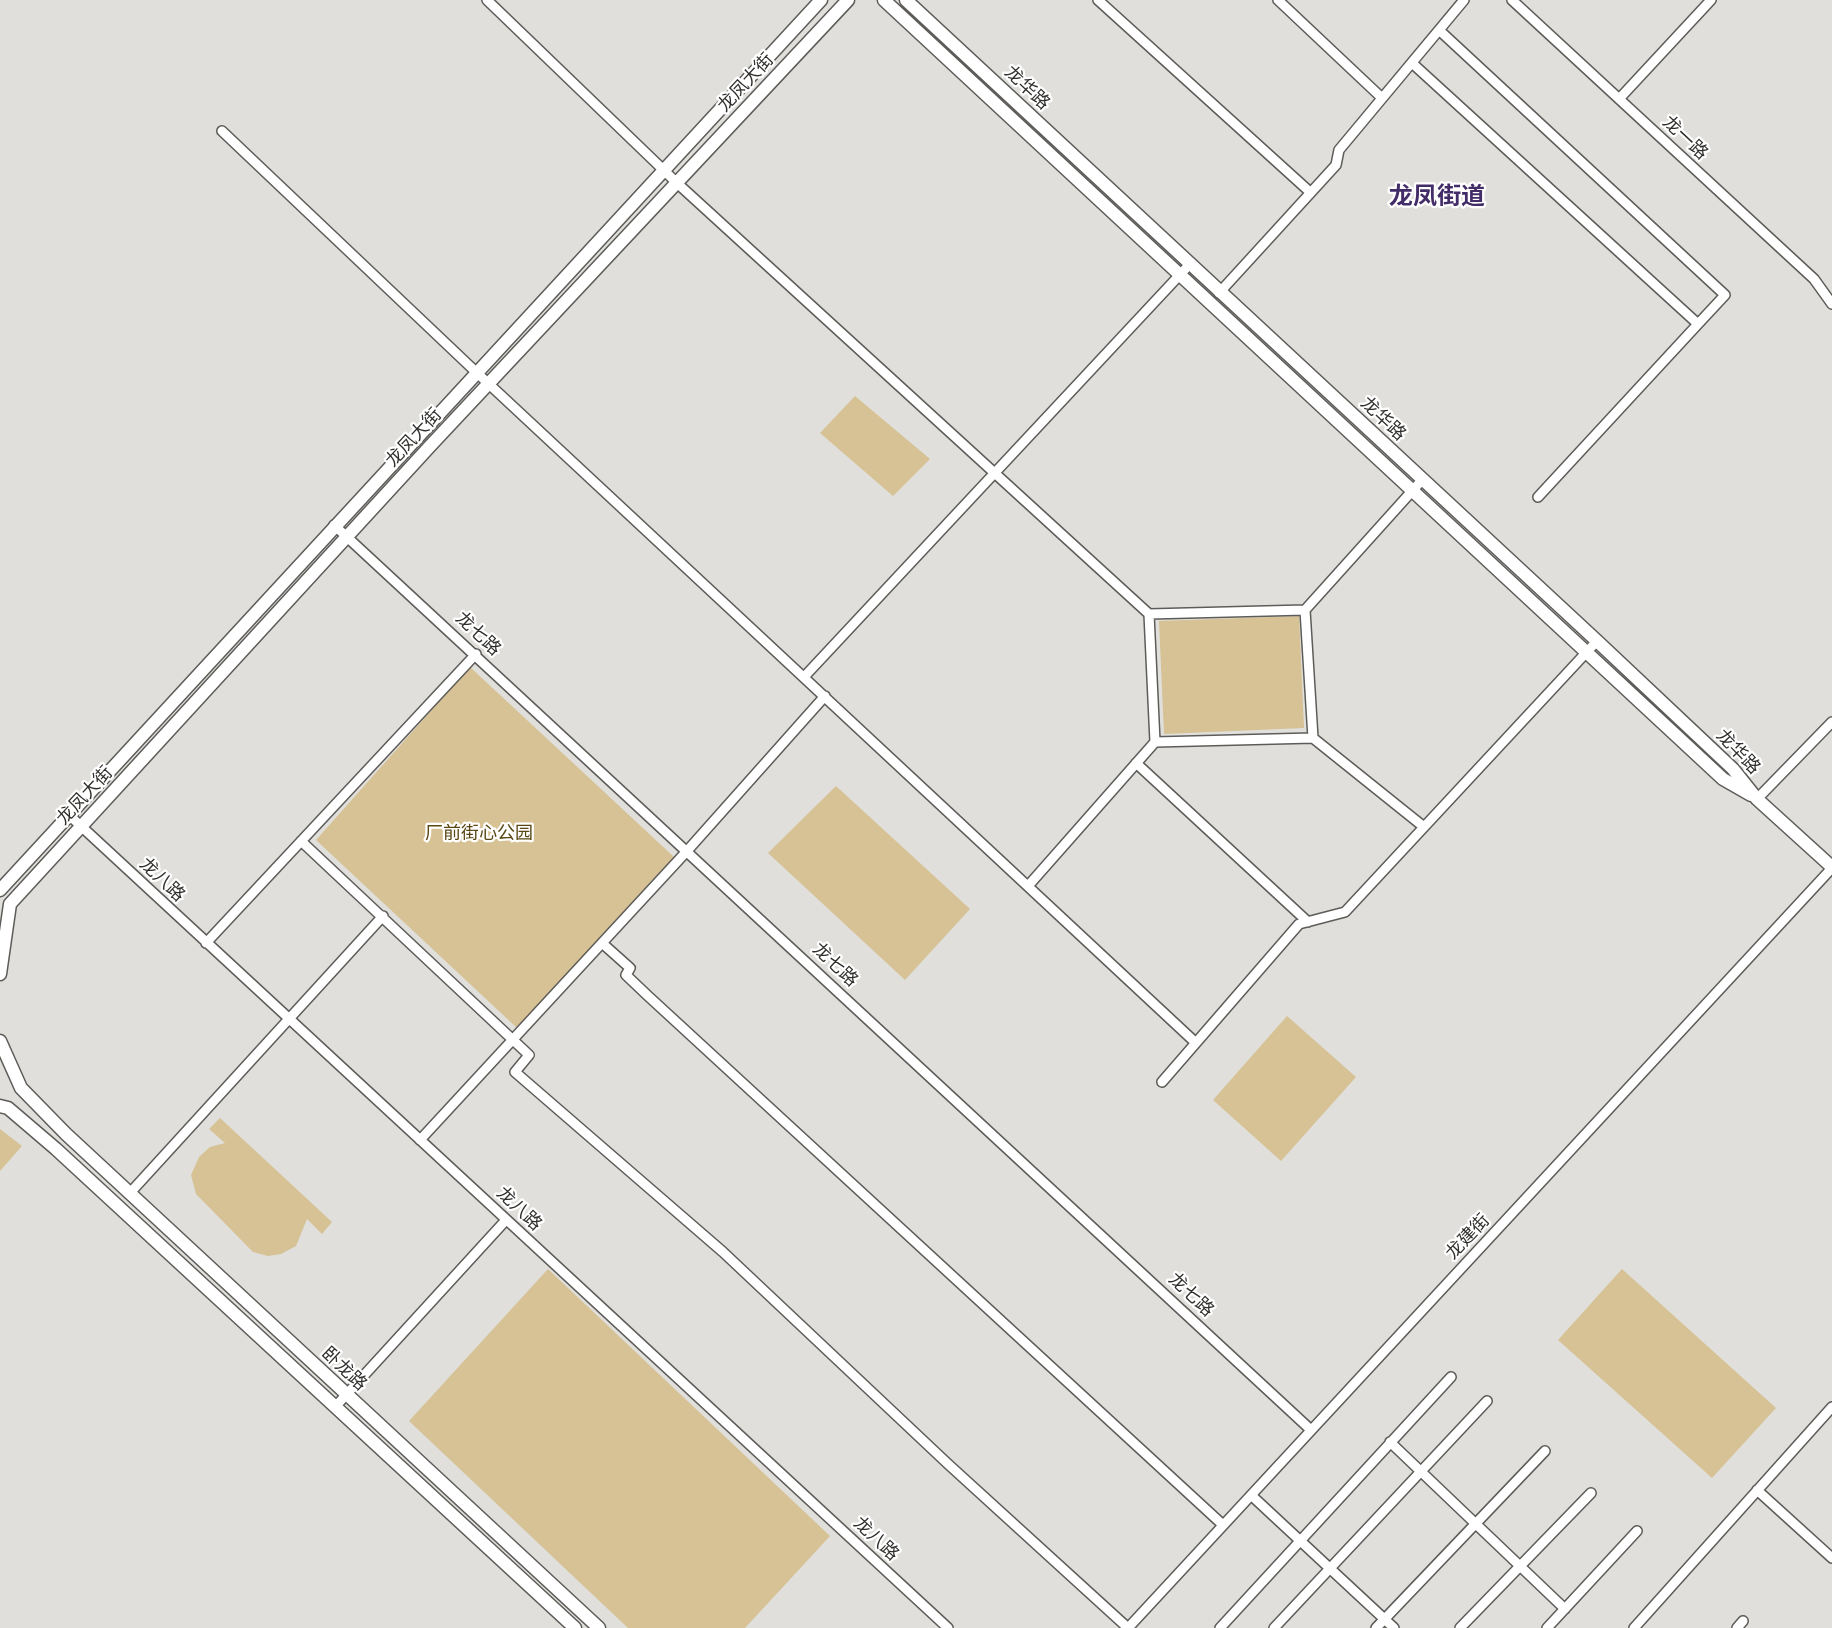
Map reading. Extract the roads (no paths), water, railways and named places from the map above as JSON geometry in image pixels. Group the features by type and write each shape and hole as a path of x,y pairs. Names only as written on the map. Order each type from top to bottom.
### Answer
{"main road":[{"name":"龙凤大街","path":"0,890 334,525 821,0"},
{"name":"龙凤大街","path":"0,974 10,903 489,384 848,0"},
{"path":"884,0 1723,779 1757,799"},
{"name":"龙华路","path":"906,0 1219,293 1597,641 1733,769 1757,799 1832,868"},
{"name":"卧龙路","path":"0,1041 21,1088 66,1134 346,1396 599,1628"},
{"name":"卧龙路","path":"0,1106 8,1108 56,1149 575,1628"}],"street":[{"path":"487,0 677,183 1149,614 1305,610"},
{"path":"1098,0 1310,192"},
{"path":"1278,0 1382,98"},
{"path":"1219,293 1336,165 1339,150 1464,0"},
{"name":"龙一路","path":"1512,0 1814,279 1832,304"},
{"path":"1619,99 1711,0"},
{"path":"1439,30 1725,295 1538,497"},
{"path":"1412,63 1698,324"},
{"path":"222,131 476,372 1197,1043"},
{"path":"804,677 1189,265"},
{"path":"1313,738 1305,610 1422,480"},
{"name":"龙七路","path":"334,525 476,654 1311,1430"},
{"path":"1028,886 1155,742 1149,614"},
{"path":"1162,1082 1299,924 1345,912 1597,641"},
{"path":"206,943 476,654"},
{"path":"420,1140 687,851 825,696"},
{"path":"1757,799 1832,722"},
{"path":"1155,742 1313,738 1424,827"},
{"path":"1136,763 1308,922"},
{"name":"龙八路","path":"69,815 948,1628"},
{"path":"301,841 529,1055 515,1072 723,1252 948,1464 1128,1628"},
{"name":"龙建街","path":"1128,1628 1832,868"},
{"path":"129,1194 383,916"},
{"path":"602,944 630,968 626,975 647,995 1223,1525"},
{"path":"335,1407 506,1220"},
{"path":"1220,1628 1299,1539 1451,1377"},
{"path":"1274,1628 1487,1401"},
{"path":"1634,1628 1832,1407"},
{"path":"1390,1442 1566,1609"},
{"path":"1376,1628 1545,1451"},
{"path":"1757,1490 1832,1558"},
{"path":"1460,1628 1591,1493"},
{"path":"1251,1495 1394,1628"},
{"path":"1547,1628 1636,1531"}],"district":[{"name":"龙凤街道","path":"1437,197"}],"park label":[{"name":"厂前街心公园","path":"479,834"}]}
